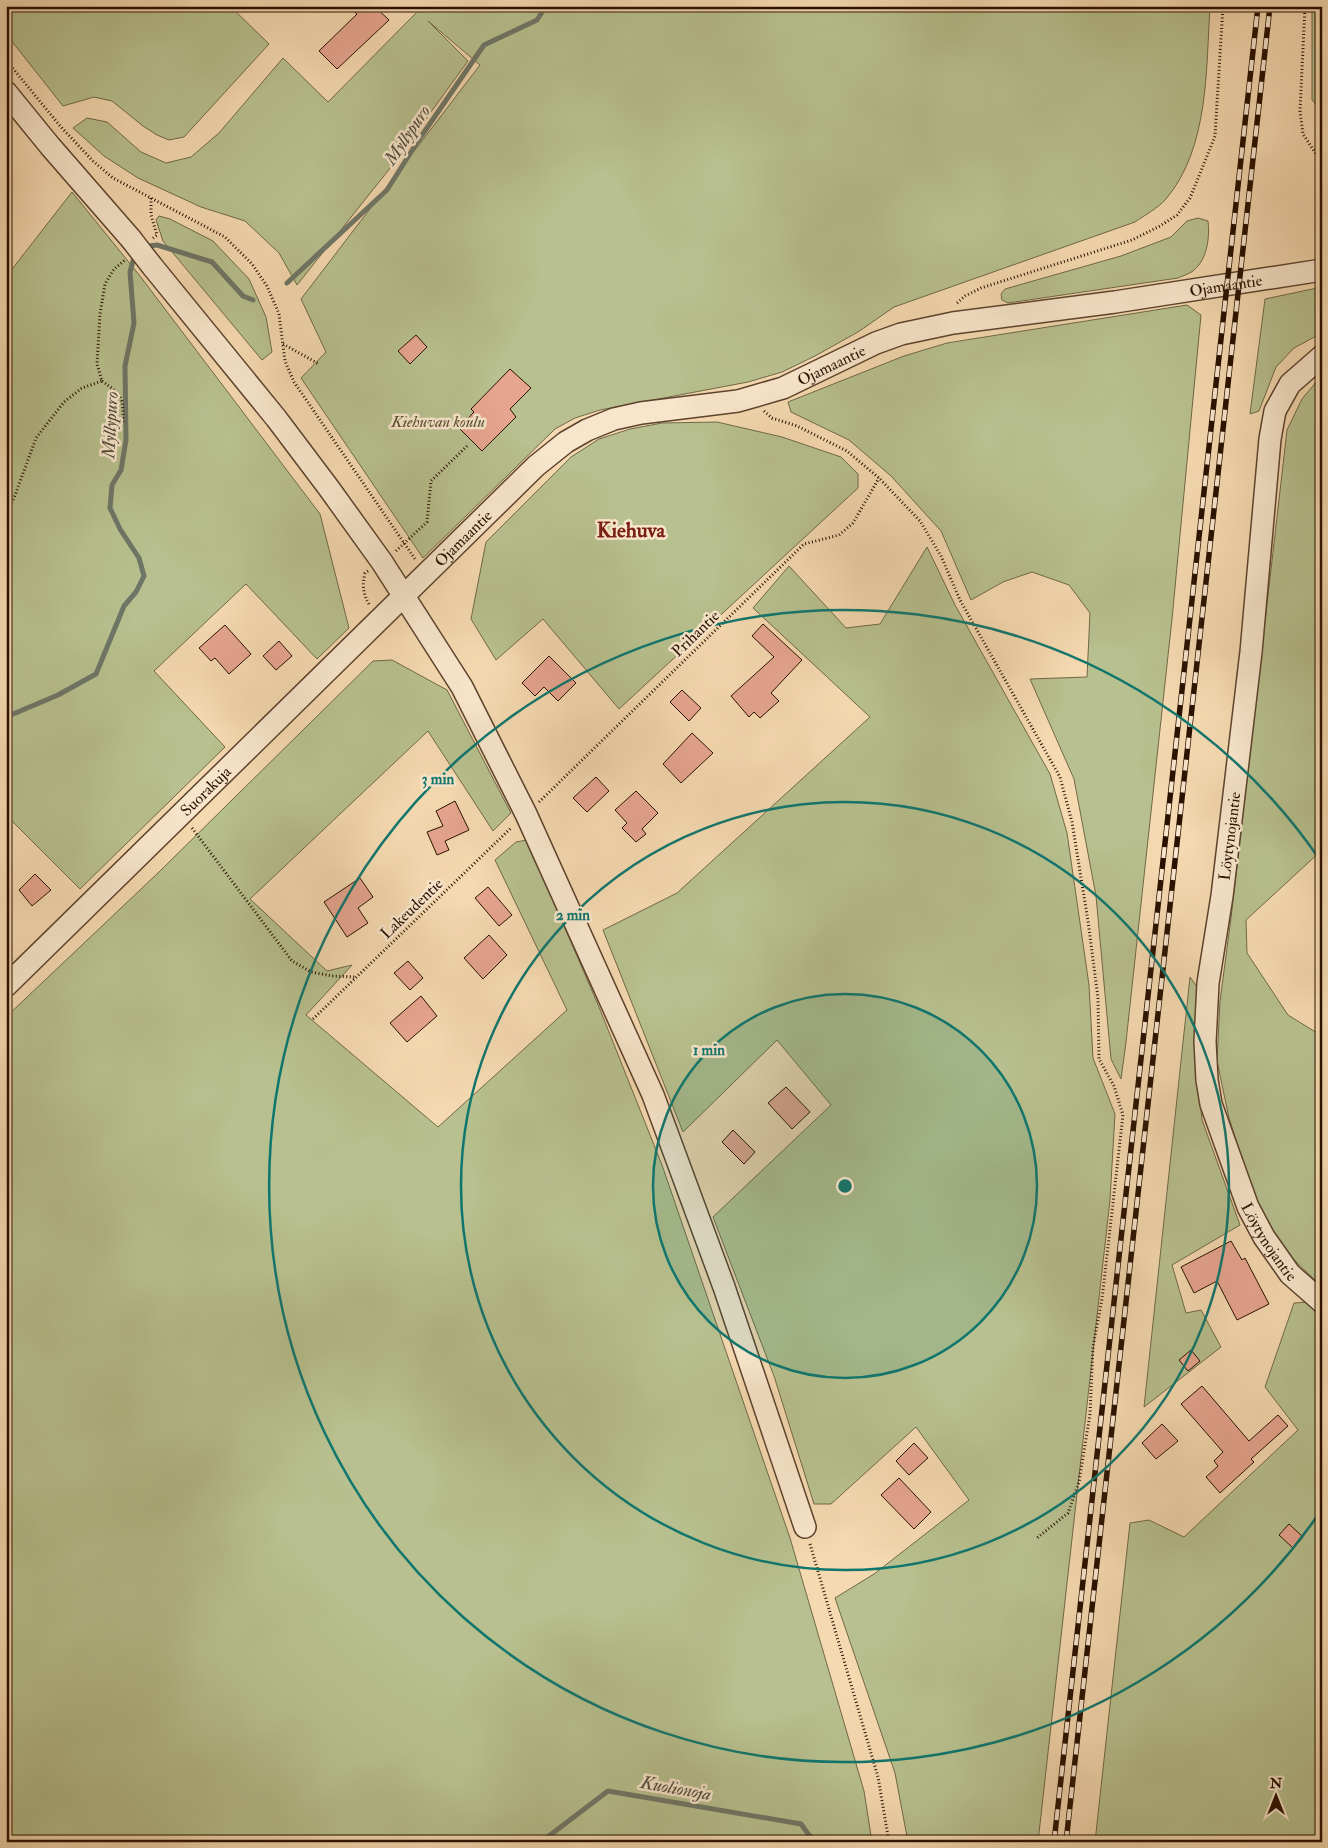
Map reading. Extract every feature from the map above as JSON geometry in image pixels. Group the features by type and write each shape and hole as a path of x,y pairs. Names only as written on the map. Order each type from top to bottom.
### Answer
{"street":[{"path":"6,92 136,246 276,418 328,486 382,562 462,687 526,814 653,1094 724,1287 805,1526"},
{"name":"Ojamaantie","path":"404,595 536,466 566,442 587,430 614,419 641,413 738,401 783,388 876,343 901,334 953,323 1115,302 1322,270"},
{"name":"Löytynojantie","path":"1322,356 1290,384 1275,411 1270,439 1251,652 1222,896 1208,983 1205,1042 1207,1080 1211,1104 1248,1207 1264,1237 1290,1274 1322,1302"},
{"name":"Suorakuja","path":"6,986 404,595"}],"path":[{"path":"953,323 953,311 957,303 965,296 992,284 1132,240 1177,215 1190,198 1215,136 1223,6"},
{"path":"1306,6 1300,111 1303,134 1316,154 1322,154"},
{"path":"6,60 61,126 93,161 112,178 225,237 252,264 267,286 279,314 285,361 294,382 425,574"},
{"path":"123,422 123,402 119,394 102,381 97,364 100,314 105,284 114,269 136,246 157,235 151,215 151,198"},
{"path":"282,344 319,364"},
{"path":"6,512 14,498 36,438 64,402 82,388 102,381"},
{"path":"748,398 772,418 797,426 847,451 879,478 920,521 941,556 960,600 1060,777 1072,822 1098,998 1099,1059 1114,1086 1123,1115 1103,1289 1093,1347 1090,1414 1079,1482 1068,1513 1037,1538"},
{"path":"404,544 427,522 430,482 467,446"},
{"name":"Prihantie","path":"526,814 804,544 839,536 853,524 879,478"},
{"path":"379,620 365,596 363,583 365,573 382,562"},
{"path":"181,814 292,961 311,972 332,976 356,977"},
{"name":"Lakeudentie","path":"312,1019 526,814"},
{"path":"805,1526 878,1777 889,1842"}],"green space":[{"path":"6,6 230,6 269,44 184,137 169,140 143,126 112,101 94,97 63,106 6,34"},
{"name":"Kiehuvan koulu","path":"413,6 1210,6 1206,81 1198,132 1180,179 1166,199 1151,211 1135,222 894,307 858,332 782,372 748,382 600,410 575,418 555,429 423,558 301,378 326,352 301,299 480,65 428,21 468,61 391,167 297,285 279,253 245,221 201,207 138,178 104,156 73,128 87,118 107,122 141,152 166,163 191,157 219,133 283,58 328,102 418,11"},
{"path":"1312,6 1322,6 1322,111 1312,100"},
{"path":"72,192 140,276 320,514 349,628 317,659 246,584 154,671 225,747 80,889 6,815 6,277"},
{"path":"159,216 170,219 213,241 249,279 266,317 272,352 262,360 163,241 156,220"},
{"path":"1198,218 1208,221 1206,248 1202,261 1193,271 1186,275 1178,278 1008,303 1002,300 1001,294 1005,289 1121,256 1171,237 1187,221"},
{"path":"1322,287 1322,333 1294,348 1276,367 1259,411 1250,414 1265,299"},
{"path":"1187,305 1201,315 1172,619 1121,1079 1111,1059 1096,896 1074,779 1030,679 1087,677 1090,613 1069,585 1032,572 1003,582 971,600 941,531 891,476 849,440 791,412 788,402 904,356 947,343"},
{"path":"1322,375 1322,850 1246,920 1247,953 1288,1015 1322,1036 1322,1287 1285,1251 1260,1216 1229,1118 1217,1061 1220,1001 1287,430 1302,399"},
{"path":"717,422 782,437 841,457 858,474 858,488 619,709 543,619 496,660 471,619 486,542 571,457 599,439 630,429 662,423"},
{"path":"927,547 955,605 1050,774 1067,833 1089,985 1093,1058 1115,1114 1110,1200 1038,1842 908,1842 895,1773 835,1598 874,1574 969,1500 916,1427 831,1504 814,1504 774,1376 713,1217 831,1105 777,1040 683,1132 603,930 677,893 870,717 753,608 789,566 846,628 880,624"},
{"path":"392,660 447,690 511,813 493,831 428,731 250,899 327,971 352,965 306,1015 438,1127 567,1010 495,860 516,842 527,840 599,1007 662,1165 790,1538 864,1791 872,1842 6,1842 6,1017 159,872 373,661"},
{"path":"1190,977 1197,987 1196,1060 1202,1120 1240,1225 1172,1265 1186,1313 1201,1310 1221,1347 1144,1407"},
{"path":"1308,1302 1322,1315 1322,1842 1095,1842 1130,1523 1149,1520 1184,1537 1298,1430 1265,1387 1294,1303"}],"building":[{"path":"348,6 374,6 389,20 337,69 319,51 357,14"},
{"path":"416,335 427,347 410,364 398,351"},
{"path":"510,369 531,388 510,409 516,417 482,451 459,428 474,412 471,409"},
{"path":"763,624 802,660 771,693 779,701 760,718 754,712 749,717 731,696 774,657 752,636"},
{"path":"225,625 251,654 229,674 215,658 211,661 199,648"},
{"path":"279,641 292,656 276,670 263,656"},
{"path":"549,656 576,683 558,701 544,687 535,696 522,683"},
{"path":"682,690 701,708 689,721 670,702"},
{"path":"692,733 713,753 681,783 663,764"},
{"path":"596,777 609,791 587,812 573,798"},
{"path":"636,791 658,813 642,829 646,834 636,842 622,828 627,823 615,810"},
{"path":"455,801 469,830 445,841 449,850 437,855 427,832 443,826 436,811"},
{"path":"35,874 51,890 32,906 19,890"},
{"path":"360,878 373,897 358,908 368,923 347,937 324,902"},
{"path":"488,887 512,915 499,926 475,898"},
{"path":"489,935 507,955 483,979 464,958"},
{"path":"408,961 423,978 410,990 394,973"},
{"path":"421,996 437,1016 407,1042 390,1023"},
{"path":"786,1087 810,1112 792,1129 768,1103"},
{"path":"733,1130 755,1152 744,1164 722,1142"},
{"path":"1231,1241 1242,1260 1245,1258 1269,1304 1237,1320 1217,1281 1194,1293 1181,1267"},
{"path":"1191,1350 1200,1361 1188,1371 1179,1360"},
{"path":"1202,1386 1249,1441 1278,1415 1288,1426 1251,1459 1254,1462 1220,1493 1206,1477 1218,1466 1214,1461 1223,1452 1181,1404"},
{"path":"1162,1424 1178,1441 1156,1459 1142,1443"},
{"path":"914,1443 928,1458 909,1475 896,1461"},
{"path":"899,1478 931,1512 914,1529 881,1495"},
{"path":"1289,1524 1303,1537 1293,1548 1279,1535"}],"waterway":[{"name":"Myllypuro","path":"287,283 387,190 484,45 537,20 546,6"},
{"name":"Myllypuro","path":"146,249 149,246 157,245 212,262 243,296 253,300"},
{"name":"Myllypuro","path":"6,717 58,695 96,674 124,606 136,592 144,576 139,558 120,529 110,508 112,485 121,470 126,440 125,366 134,323 130,272 133,261 138,256"},
{"name":"Kuolionoja","path":"541,1842 608,1791 801,1824 814,1842"}],"railway":[{"path":"1054,1842 1258,6"},
{"path":"1066,1842 1270,6"}],"district":[{"name":"Kiehuva","path":"631,530"}]}
